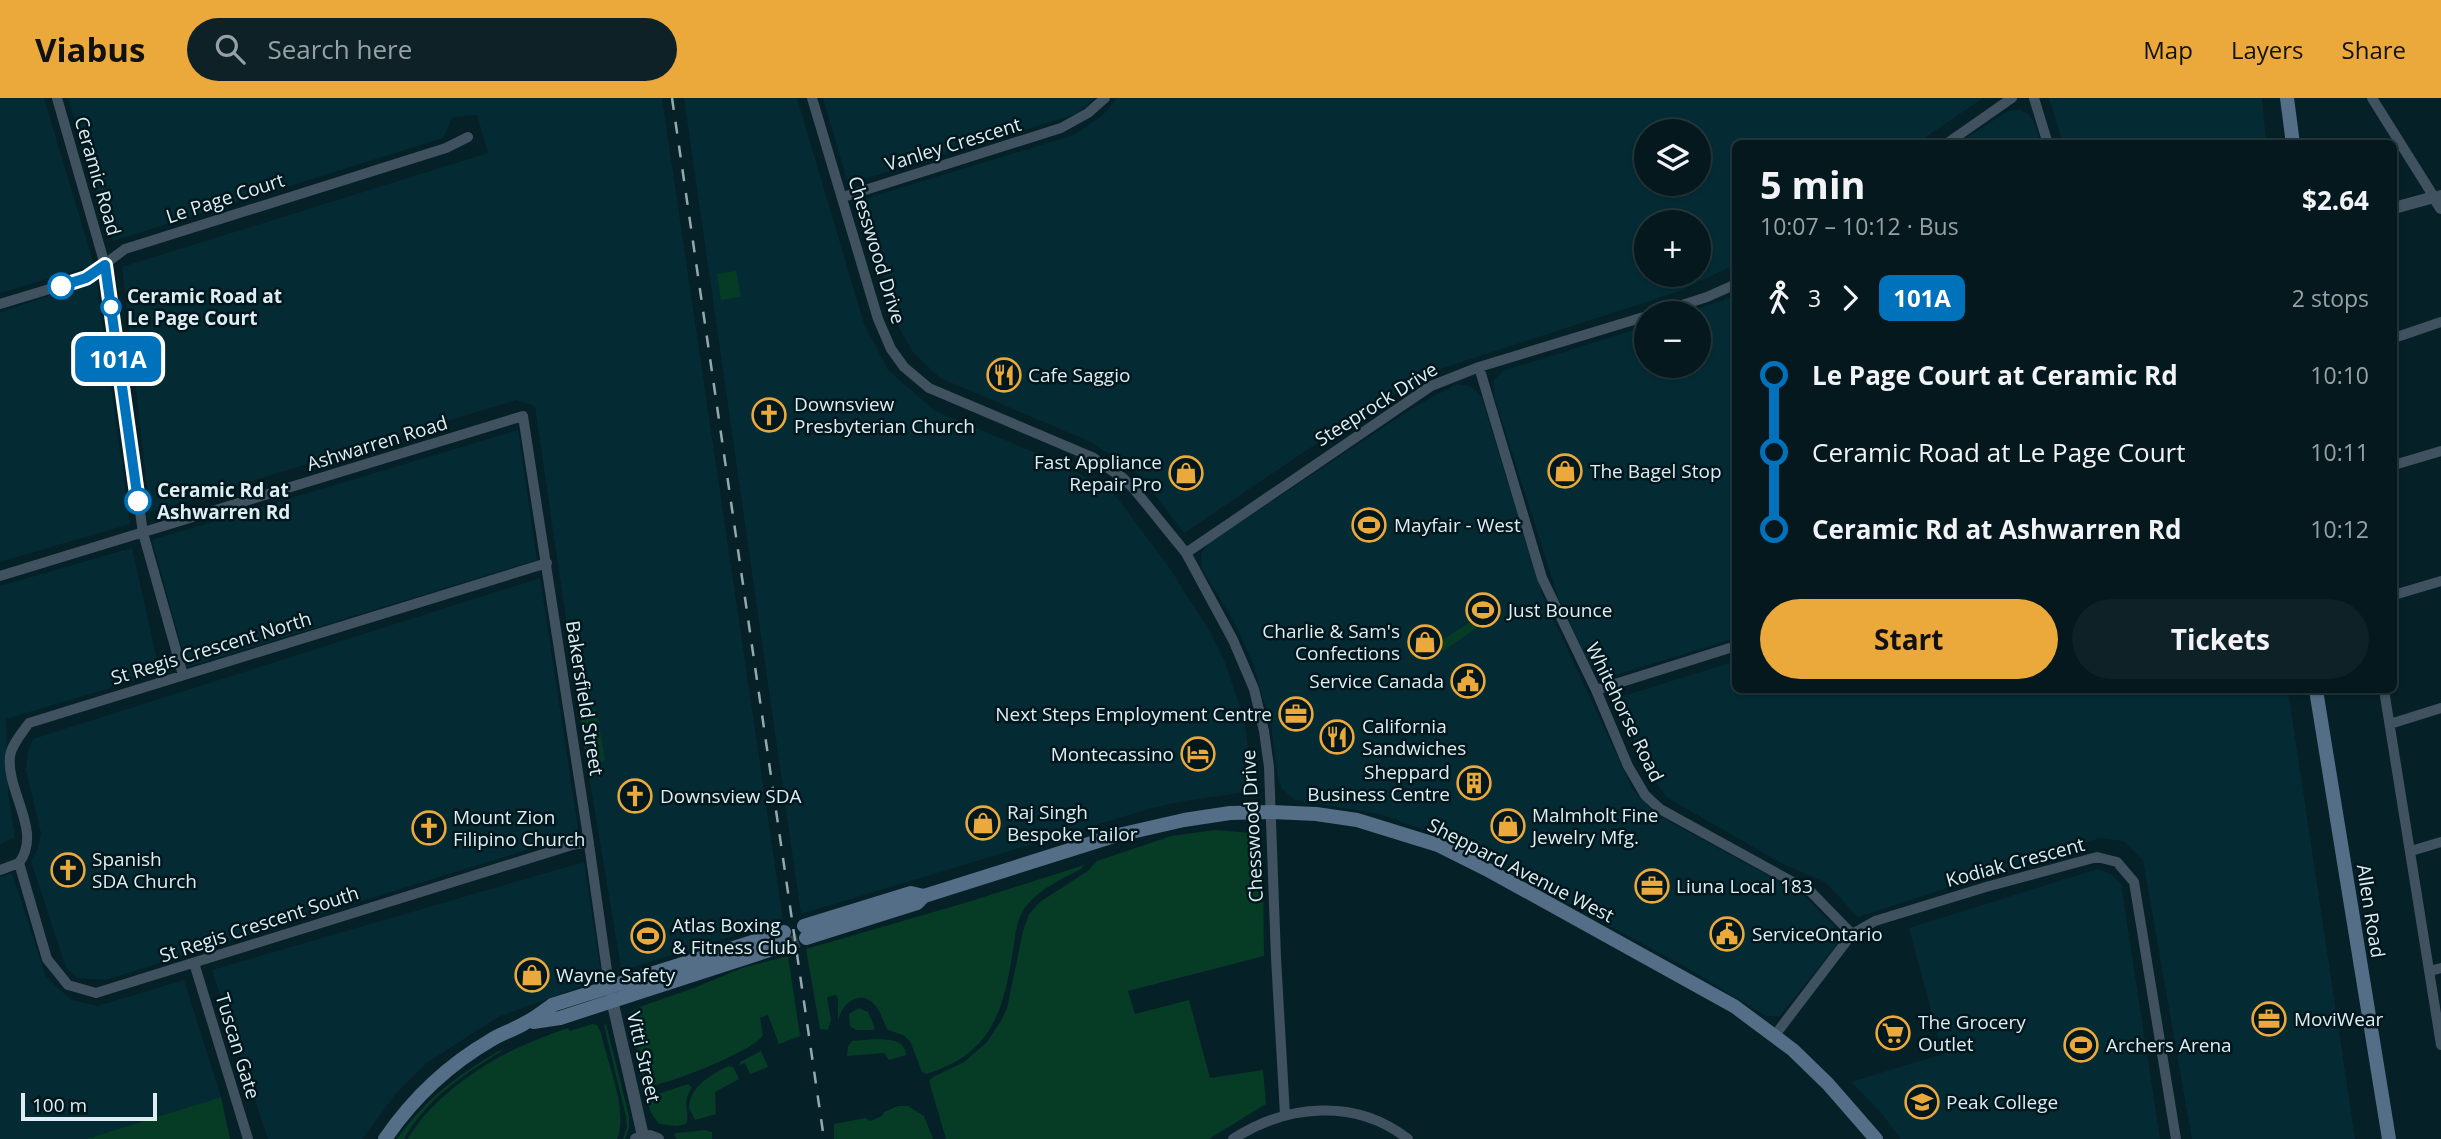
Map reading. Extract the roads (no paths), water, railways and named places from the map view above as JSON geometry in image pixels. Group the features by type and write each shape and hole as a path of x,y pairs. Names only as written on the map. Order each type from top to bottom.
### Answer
{"main road":[{"path":"2287,98 2292,140"},
{"name":"Allen Road","path":"2315,693 2389,1139"},
{"name":"Sheppard Avenue West","path":"805,932 917,903 924,896 1114,836 1196,818 1272,811 1357,820 1438,845 1734,1006 1775,1035 1828,1084 1876,1139"},
{"path":"385,1139 426,1088 457,1062 493,1039 526,1023 560,1018 610,993 785,939"}],"street":[{"name":"Ceramic Road","path":"57,98 105,265 143,533 183,675"},
{"name":"Chesswood Drive","path":"812,98 878,319 891,349 904,367 929,388 1099,461 1135,489 1186,553 1233,640 1254,688 1264,731 1272,811 1276,958 1285,1115"},
{"name":"Vanley Crescent","path":"843,197 1061,128 1088,113 1105,98"},
{"path":"1952,140 2012,98"},
{"path":"2034,98 2047,140"},
{"path":"2372,98 2439,200 2397,207"},
{"name":"Le Page Court","path":"0,304 86,278 125,249 446,148 468,137"},
{"path":"1694,301 1732,286"},
{"name":"Steeprock Drive","path":"1186,553 1417,394 1479,367 1634,320"},
{"path":"2397,337 2441,322"},
{"name":"Whitehorse Road","path":"1479,367 1542,578 1638,786 1660,809 1811,892 1853,934"},
{"name":"Ashwarren Road","path":"0,576 523,416"},
{"name":"Bakersfield Street","path":"523,416 610,993"},
{"path":"2397,464 2441,451"},
{"name":"St Regis Crescent North","path":"19,863 25,855 28,843 12,778 10,755 17,739 29,723 547,563"},
{"path":"2397,594 2441,580"},
{"path":"1596,690 1732,647"},
{"path":"2385,693 2441,1045"},
{"path":"2390,724 2441,708"},
{"name":"St Regis Crescent South","path":"19,863 47,959 68,985 96,993 294,930 589,842"},
{"path":"2411,851 2441,842"},
{"name":"Kodiak Crescent","path":"1775,1035 1853,934 1875,921 2097,857 2117,862 2134,882 2176,1139"},
{"path":"0,870 19,863"},
{"name":"Tuscan Gate","path":"194,964 248,1139"},
{"path":"2430,971 2441,968"},
{"name":"Vitti Street","path":"610,993 639,1138 657,1139"},
{"path":"1233,1139 1263,1122 1285,1115 1321,1110 1358,1114 1387,1125 1408,1139"}],"tunnel":[{"path":"785,945 806,938"}],"railway":[{"path":"672,98 824,1139"}],"place":[{"name":"Ceramic Road at Le Page Court","path":"111,307"},
{"name":"Cafe Saggio","path":"1004,375"},
{"name":"Downsview Presbyterian Church","path":"769,415"},
{"name":"The Bagel Stop","path":"1565,471"},
{"name":"Fast Appliance Repair Pro","path":"1186,473"},
{"name":"Ceramic Rd at Ashwarren Rd","path":"138,501"},
{"name":"Mayfair - West","path":"1369,525"},
{"name":"Just Bounce","path":"1483,610"},
{"name":"Charlie & Sam's Confections","path":"1425,642"},
{"name":"Service Canada","path":"1468,681"},
{"name":"Next Steps Employment Centre","path":"1296,714"},
{"name":"California Sandwiches","path":"1337,737"},
{"name":"Montecassino","path":"1198,754"},
{"name":"Sheppard Business Centre","path":"1474,783"},
{"name":"Downsview SDA","path":"635,796"},
{"name":"Raj Singh Bespoke Tailor","path":"983,823"},
{"name":"Malmholt Fine Jewelry Mfg.","path":"1508,826"},
{"name":"Mount Zion Filipino Church","path":"429,828"},
{"name":"Spanish SDA Church","path":"68,870"},
{"name":"Liuna Local 183","path":"1652,886"},
{"name":"ServiceOntario","path":"1727,934"},
{"name":"Atlas Boxing & Fitness Club","path":"648,936"},
{"name":"Wayne Safety","path":"532,975"},
{"name":"MoviWear","path":"2269,1019"},
{"name":"The Grocery Outlet","path":"1893,1033"},
{"name":"Archers Arena","path":"2081,1045"},
{"name":"Peak College","path":"1922,1102"}]}
